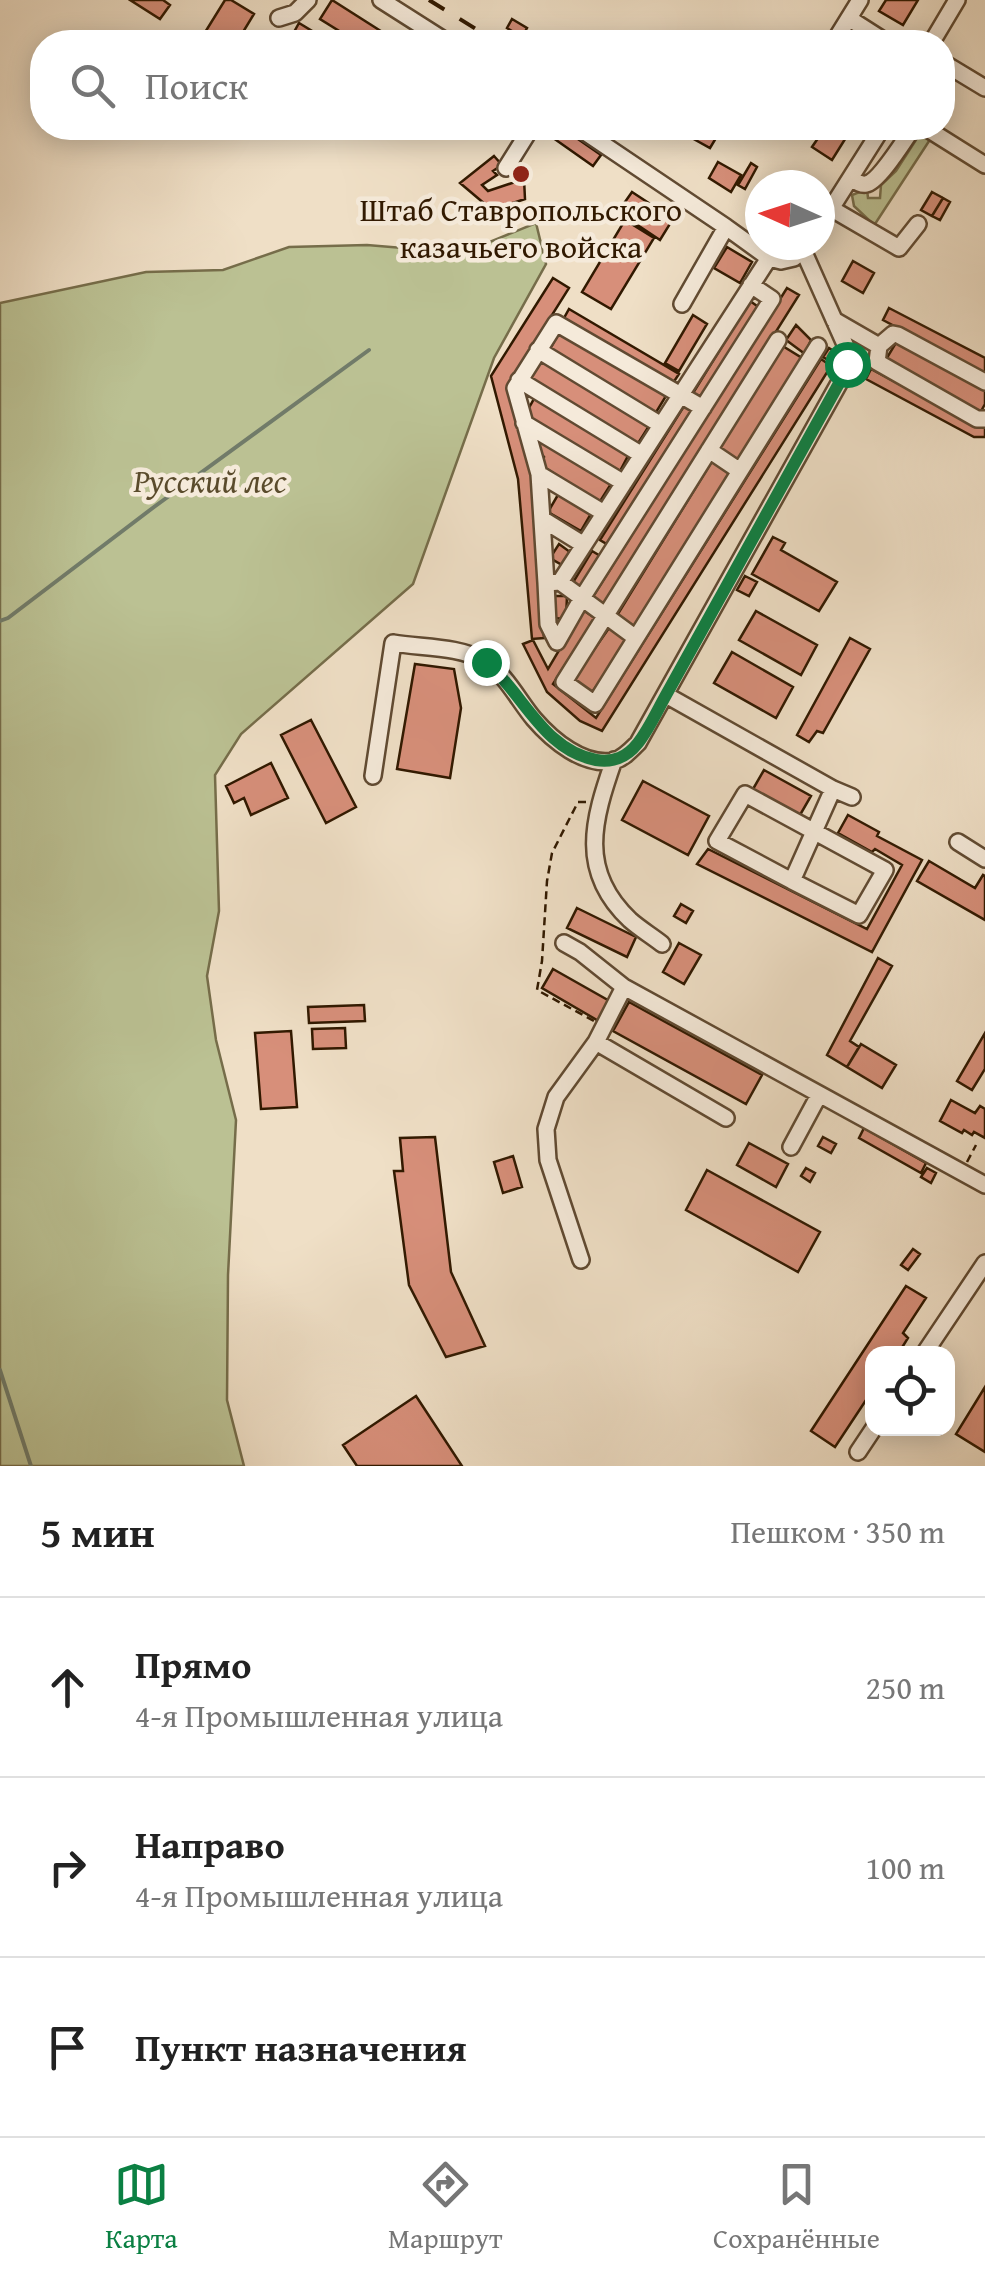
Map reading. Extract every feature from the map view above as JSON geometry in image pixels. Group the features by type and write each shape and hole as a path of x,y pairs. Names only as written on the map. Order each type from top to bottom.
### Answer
{"street":[{"path":"279,18 294,13 308,0"},
{"path":"381,0 429,30"},
{"path":"842,30 860,0"},
{"path":"939,30 957,0"},
{"path":"850,19 867,30"},
{"path":"955,70 985,88"},
{"path":"506,168 524,140"},
{"path":"597,140 745,241"},
{"path":"835,204 874,140"},
{"path":"893,140 900,146"},
{"path":"851,178 867,184 877,177 904,140"},
{"path":"945,140 985,165"},
{"path":"835,211 900,248 918,224"},
{"path":"682,304 726,227"},
{"path":"553,582 586,542 768,260"},
{"path":"373,776 393,643 468,653 486,662 550,736 580,756 614,760 625,756 638,743 847,364 848,351 810,260"},
{"path":"703,408 556,322 519,380 515,388 539,474 553,582 548,624 558,642 772,299 752,285"},
{"path":"834,320 879,346"},
{"path":"985,382 898,334 892,334 879,346 877,362 978,419 985,419"},
{"path":"778,340 564,682 595,704 818,346"},
{"path":"538,350 661,425"},
{"path":"519,380 642,454"},
{"path":"524,422 624,483"},
{"path":"709,450 740,471"},
{"path":"539,474 604,513"},
{"path":"542,519 610,555"},
{"path":"553,582 636,638"},
{"path":"666,695 852,797"},
{"path":"614,760 593,833 594,855 612,899 631,921 662,944"},
{"path":"792,880 833,790"},
{"path":"745,794 815,833 885,870 859,914 717,841 745,794"},
{"path":"958,842 985,858"},
{"path":"564,943 624,988 985,1185"},
{"path":"581,1260 548,1160 546,1130 556,1097 596,1042 624,988"},
{"path":"596,1042 726,1118"},
{"path":"791,1147 819,1095"},
{"path":"929,1346 985,1263"},
{"path":"858,1452 869,1436"}],"path":[{"path":"600,801 578,802 552,853 537,990 604,1026"}],"green space":[{"path":"916,140 930,140 875,224 872,223 854,206 852,195 867,189 868,198 880,198 881,185 896,171"},
{"name":"Русский лес","path":"536,223 546,264 494,358 413,584 241,734 215,775 219,911 207,976 216,1040 236,1120 228,1275 227,1400 244,1466 0,1466 0,303 146,272 223,270 289,247 367,245 463,253"}],"building":[{"path":"130,0 163,0 170,5 160,19"},
{"path":"225,0 254,14 244,30 206,30"},
{"path":"332,0 379,30 338,30 320,19"},
{"path":"886,0 918,0 903,25 879,11"},
{"path":"512,19 527,28 510,30 507,28"},
{"path":"556,140 579,140 601,155 593,166"},
{"path":"696,140 715,140 710,148"},
{"path":"817,140 844,140 832,160 812,147"},
{"path":"494,156 502,165 493,171 497,175 482,185 488,191 524,179 525,199 492,210 460,183"},
{"path":"718,162 741,175 731,192 709,178"},
{"path":"521,169 524,177 514,181 511,173"},
{"path":"632,192 673,219 660,240 618,212"},
{"path":"932,192 943,198 932,216 921,210"},
{"path":"943,198 950,202 940,220 932,216"},
{"path":"625,220 654,238 611,309 582,292"},
{"path":"727,247 752,262 740,283 714,268"},
{"path":"853,261 874,273 863,293 842,281"},
{"path":"553,278 569,288 508,385 532,475 544,638 532,639 518,479 491,376"},
{"path":"787,288 799,295 604,605 592,598"},
{"path":"750,301 760,308 704,399 693,393"},
{"path":"889,308 985,358 985,374 883,320"},
{"path":"569,309 679,374 673,383 564,318"},
{"path":"693,315 707,324 679,371 665,363"},
{"path":"796,325 811,340 805,354 786,340"},
{"path":"560,331 666,396 655,414 550,349"},
{"path":"897,341 985,390 980,413 885,361"},
{"path":"781,345 802,358 737,461 717,449"},
{"path":"829,348 840,355 835,364 823,357"},
{"path":"539,359 649,426 637,445 528,378"},
{"path":"821,359 831,366 602,731 580,721 547,692 523,644 533,640 548,669 583,610 595,618 553,684 596,718"},
{"path":"861,363 869,367 863,380 855,376"},
{"path":"871,369 985,427 985,437 974,437 866,379"},
{"path":"535,397 630,452 620,471 525,415"},
{"path":"684,406 694,412 610,546 600,540"},
{"path":"543,440 611,484 599,503 541,465 544,457 537,449"},
{"path":"712,461 731,473 635,629 616,617"},
{"path":"559,493 592,512 581,531 548,512"},
{"path":"773,537 785,543 781,550 837,582 819,611 752,574"},
{"path":"559,544 570,552 562,565 550,558"},
{"path":"592,551 602,557 582,590 572,584"},
{"path":"745,576 757,582 749,596 737,590"},
{"path":"554,596 567,596 566,619 553,618"},
{"path":"756,611 817,645 801,675 739,640"},
{"path":"609,628 628,641 591,694 572,681"},
{"path":"850,638 870,649 823,733 817,731 809,742 797,735"},
{"path":"732,652 793,687 776,718 714,683"},
{"path":"415,664 454,669 461,708 450,778 397,769"},
{"path":"311,720 356,807 326,823 281,735"},
{"path":"271,763 288,798 251,815 244,798 234,803 226,786"},
{"path":"764,770 811,796 800,815 753,789"},
{"path":"643,781 709,816 688,855 622,820"},
{"path":"848,815 922,860 872,952 697,864 708,849 867,929 902,865 838,833"},
{"path":"929,861 975,888 985,876 985,920 917,881"},
{"path":"681,904 693,911 686,923 674,916"},
{"path":"577,908 636,937 627,957 567,928"},
{"path":"679,943 701,955 684,984 663,972"},
{"path":"878,958 892,966 850,1041 859,1047 847,1067 827,1055"},
{"path":"553,969 613,1003 602,1023 542,988"},
{"path":"629,1002 762,1075 746,1104 613,1031"},
{"path":"364,1005 365,1021 309,1023 308,1007"},
{"path":"345,1028 346,1048 313,1049 312,1029"},
{"path":"291,1031 297,1107 261,1109 255,1033"},
{"path":"985,1033 985,1069 972,1090 957,1081"},
{"path":"861,1044 896,1065 882,1088 847,1067"},
{"path":"951,1100 975,1113 980,1106 985,1109 985,1138 974,1132 962,1133 940,1121"},
{"path":"864,1128 926,1163 921,1173 859,1138"},
{"path":"435,1137 451,1272 485,1346 446,1357 409,1285 394,1171 403,1171 400,1138"},
{"path":"823,1137 836,1144 831,1153 818,1146"},
{"path":"749,1143 788,1164 776,1187 737,1165"},
{"path":"513,1156 522,1187 503,1193 494,1162"},
{"path":"806,1168 815,1173 810,1182 801,1176"},
{"path":"927,1168 936,1173 931,1183 921,1177"},
{"path":"707,1170 820,1232 798,1272 686,1210"},
{"path":"913,1249 920,1254 908,1270 901,1265"},
{"path":"906,1286 926,1298 903,1333 908,1338 903,1346 867,1346"},
{"path":"865,1349 865,1402 835,1447 811,1431"},
{"path":"985,1387 985,1452 956,1434"},
{"path":"416,1396 462,1466 357,1466 343,1445"}],"waterway":[{"path":"0,621 369,350"},
{"path":"0,1370 31,1466"}],"railway":[{"path":"429,0 478,30"}],"place":[{"name":"Штаб Ставропольского казачьего войска","path":"521,174"}],"route":[{"path":"486,662 550,736 567,748 580,756 606,761 625,756 638,743 666,695 847,364"}]}
